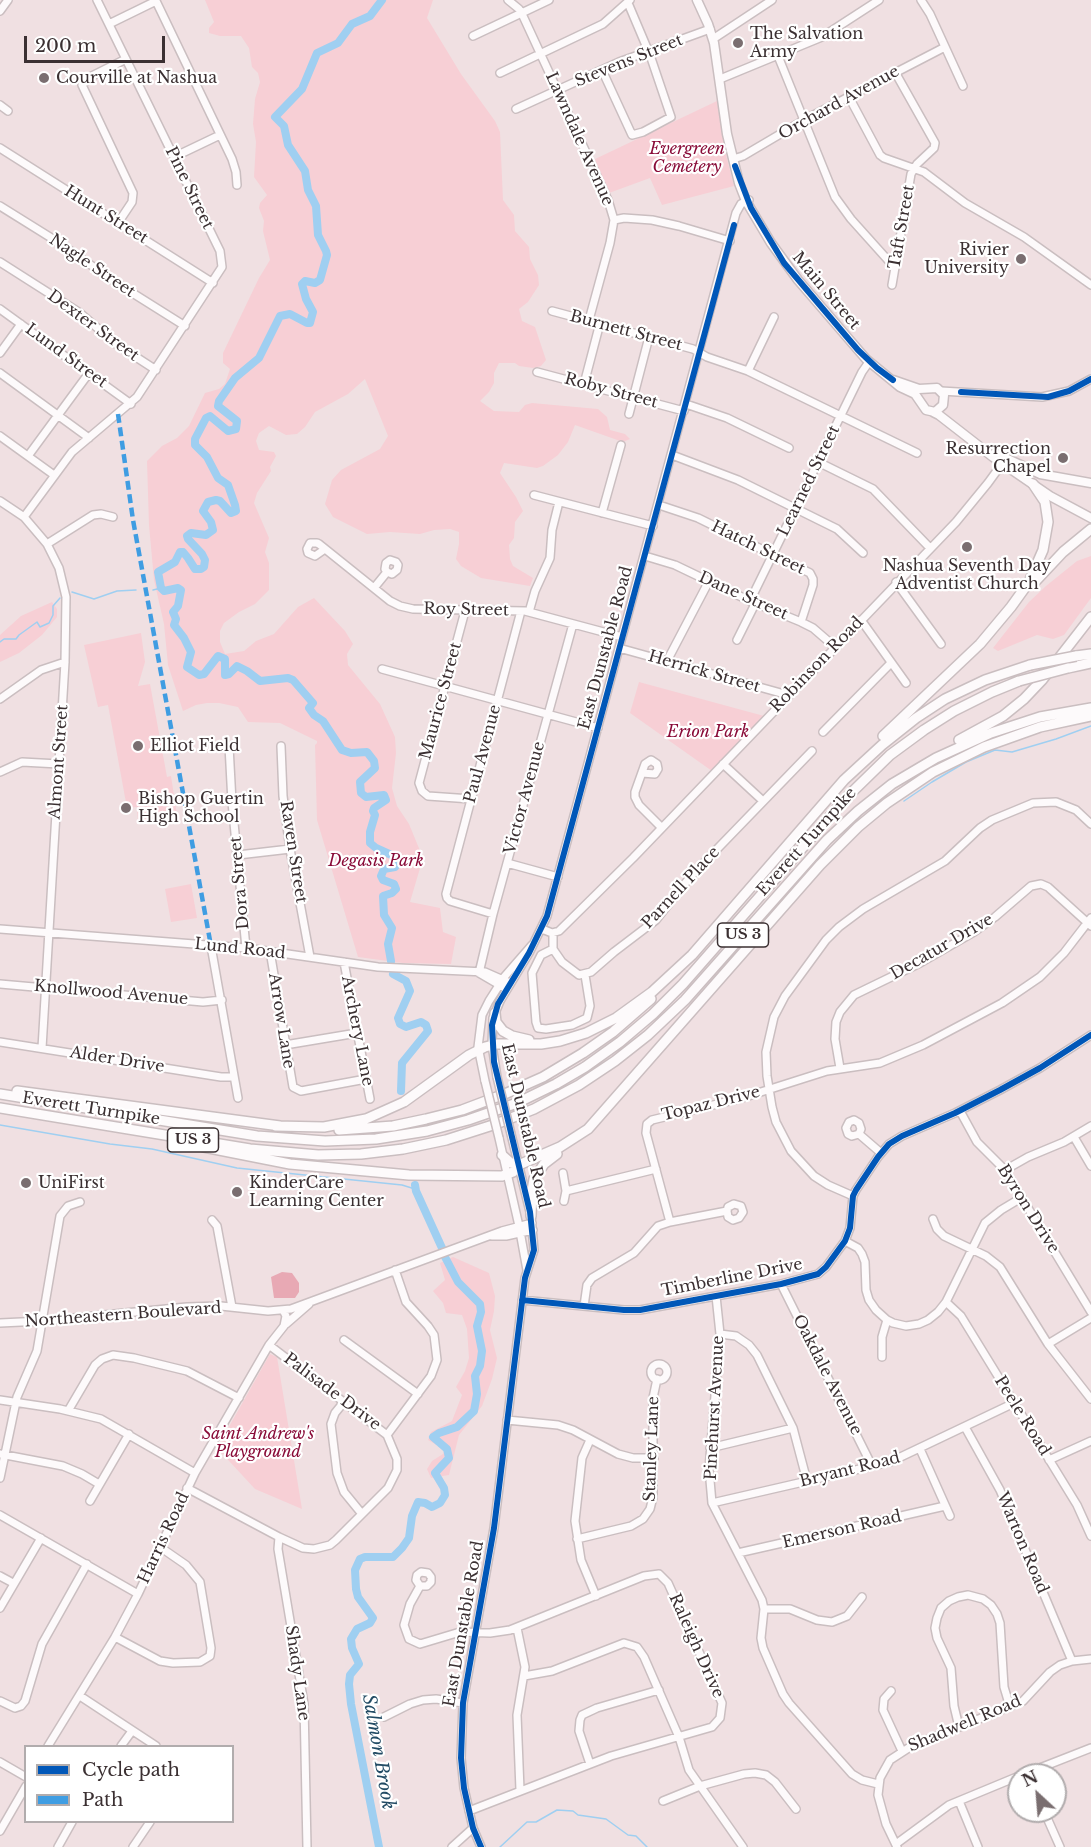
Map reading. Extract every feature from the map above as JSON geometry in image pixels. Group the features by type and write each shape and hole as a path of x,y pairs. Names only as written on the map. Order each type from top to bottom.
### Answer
{"highway":[{"path":"1011,608 1035,571 1046,539 1048,519 1046,506 1033,484"},
{"path":"793,838 853,765 966,659 1059,556 1091,529"},
{"path":"892,784 927,759 999,718 1020,703 1039,684 1091,617"},
{"path":"0,1088 275,1126 331,1130 393,1126 441,1116 507,1094 557,1069 607,1037 651,999 856,768 916,718 945,699 1000,675 1030,665 1091,654"},
{"name":"Everett Turnpike","path":"0,1094 257,1136 316,1141 367,1140 418,1133 468,1120 508,1106 548,1088 585,1067 653,1014 677,990 847,796 917,734 954,711 992,692 1019,681 1091,663"},
{"name":"Everett Turnpike","path":"0,1108 276,1152 318,1155 361,1154 403,1149 479,1130 534,1109 587,1080 648,1035 697,987 821,846 852,816 892,784 944,754 991,733 1040,717 1091,708"},
{"path":"532,1223 532,1188 538,1172 546,1162 580,1136 629,1084 820,865 868,818 920,780 976,751 1040,727 1091,716"},
{"path":"275,1126 333,1126 357,1121 404,1102 479,1050 492,1045 541,1044 570,1039 602,1026 627,1011 692,955"},
{"path":"495,1013 499,1027 509,1035 535,1041 570,1039"},
{"path":"141,1131 244,1156 302,1166 416,1175 507,1175 513,1172 519,1164"},
{"path":"502,1155 511,1163 519,1164 551,1152 580,1136"}],"main road":[{"name":"Main Street","path":"697,0 713,39 734,162 749,203 771,243 789,269 869,362 900,387 915,394 920,402"},
{"name":"Main Street","path":"893,380 917,389 927,389"},
{"path":"957,428 945,413 944,397 941,391 934,388 927,389 921,394 920,402 924,409 933,412 957,428 1068,507 1091,518"},
{"path":"933,412 939,410 944,404"},
{"path":"1004,461 1062,480 1091,483"}],"street":[{"path":"0,11 8,0"},
{"name":"Pine Street","path":"24,517 72,452 131,404 156,370 222,267 222,256 97,0"},
{"name":"Lawndale Avenue","path":"508,0 521,12 608,200 614,220 589,320"},
{"path":"473,36 549,0"},
{"path":"713,39 772,0"},
{"path":"720,79 822,37 879,0"},
{"path":"921,0 963,86"},
{"path":"109,24 156,1 234,166 237,185"},
{"path":"500,73 605,23 629,1 670,117 643,132 632,135 602,70"},
{"name":"Stevens Street","path":"516,109 648,51 710,29"},
{"name":"Orchard Avenue","path":"734,162 804,120 945,47"},
{"path":"778,56 838,202 895,268"},
{"path":"118,223 132,202 133,193 82,86 90,77 126,59"},
{"name":"Taft Street","path":"892,285 910,177 914,167 934,148 935,143 895,72"},
{"path":"849,97 880,155 924,172 965,203 1024,237 1091,285"},
{"path":"0,105 8,111"},
{"path":"174,157 220,135"},
{"name":"Hunt Street","path":"0,148 213,283"},
{"name":"East Dunstable Road","path":"482,1847 473,1828 464,1788 461,1758 463,1703 494,1528 522,1300 527,1270 533,1256 532,1223 497,1077 491,1028 495,1013 509,986 542,930 734,225 749,203"},
{"name":"Nagle Street","path":"0,206 185,326"},
{"path":"614,220 624,218 652,220 730,241"},
{"name":"Dexter Street","path":"0,262 80,313 116,344 156,370"},
{"name":"Lund Street","path":"0,309 131,404"},
{"name":"Burnett Street","path":"552,311 700,352 707,357 748,371 917,453"},
{"path":"748,371 774,317"},
{"path":"584,384 600,323"},
{"path":"0,352 21,324"},
{"path":"629,414 649,337"},
{"name":"Learned Street","path":"737,640 772,555 869,362"},
{"name":"Roby Street","path":"537,372 727,418 789,448"},
{"path":"0,373 89,438"},
{"path":"27,456 89,373"},
{"path":"941,391 1048,397 1074,389 1091,379"},
{"path":"944,404 949,397 961,392"},
{"path":"0,436 54,475"},
{"path":"602,513 621,445"},
{"path":"672,455 723,474 837,529 863,553"},
{"name":"Robinson Road","path":"553,933 562,928 662,828 930,548 964,512 1004,461"},
{"path":"818,462 873,489 930,548"},
{"path":"534,495 653,526"},
{"name":"Almont Street","path":"0,501 24,517 47,544 59,568 65,587 65,662 42,1048"},
{"name":"Paul Avenue","path":"493,914 452,902 447,898 497,701 525,611 550,558 552,530 559,502"},
{"name":"Hatch Street","path":"659,505 698,518 810,573 813,579 801,622"},
{"path":"47,544 93,515 101,513 113,517"},
{"name":"Roy Street","path":"325,549 390,601 404,608 525,611 622,637"},
{"name":"Dane Street","path":"645,556 675,565 752,602 801,622 813,628 835,647"},
{"path":"374,588 387,572"},
{"path":"668,661 709,581"},
{"path":"896,582 942,644"},
{"name":"Maurice Street","path":"465,611 420,780 422,791 428,796 471,799"},
{"path":"861,620 906,683"},
{"name":"Victor Avenue","path":"479,973 493,914 573,624"},
{"name":"Herrick Street","path":"620,648 788,695"},
{"path":"0,699 41,670 53,664 65,662"},
{"path":"823,732 891,663"},
{"path":"382,669 598,728"},
{"name":"Dora Street","path":"229,746 246,948"},
{"name":"Raven Street","path":"281,746 290,849 310,957"},
{"name":"Parnell Place","path":"585,975 656,920 691,876 812,751"},
{"path":"0,772 22,762 59,764"},
{"path":"723,764 763,801"},
{"path":"642,773 635,792 636,802 662,828"},
{"path":"854,1196 819,1179 791,1151 776,1122 769,1090 766,1052 777,1011 792,986 821,947 847,920 945,861 980,828 999,816 1034,803 1056,802 1076,810 1091,824"},
{"path":"238,855 290,849"},
{"path":"507,863 558,877"},
{"name":"Decatur Drive","path":"840,1068 835,1039 836,1022 840,1011 854,995 920,963 974,932 1031,886 1041,884 1048,887 1090,922"},
{"path":"769,1090 813,1074 870,1065 897,1056 952,1030 1002,1003 1048,970 1090,922"},
{"name":"Lund Road","path":"0,929 246,948 378,967 479,973 509,986"},
{"path":"542,930 553,933 553,950 560,960 579,975 585,975 590,1009 587,1018 572,1025 538,1028 532,983 533,971 538,958 553,950"},
{"name":"East Dunstable Road","path":"527,1270 520,1229 485,1081 479,1050 479,1031 482,1015 501,982 522,954 533,944"},
{"path":"211,946 238,1098"},
{"name":"Arrow Lane","path":"270,951 292,1085 297,1090 366,1079"},
{"name":"Archery Lane","path":"344,962 370,1099"},
{"name":"Knollwood Avenue","path":"0,984 203,1002 222,1000"},
{"path":"285,1044 357,1033"},
{"name":"Timberline Drive","path":"522,1300 634,1310 781,1284 822,1271 845,1241 850,1228 854,1196 880,1153 889,1144 960,1111 1023,1077 1091,1035"},
{"name":"Alder Drive","path":"0,1042 221,1077 234,1077"},
{"name":"Topaz Drive","path":"670,1221 646,1133 647,1124 652,1120 769,1090"},
{"name":"Byron Drive","path":"960,1111 974,1138 1005,1170 1091,1312"},
{"path":"1005,1170 1074,1137 1091,1126"},
{"path":"859,1134 880,1153"},
{"path":"1074,1137 1091,1166"},
{"path":"566,1191 656,1169"},
{"path":"563,1173 566,1191 564,1201"},
{"path":"845,1241 858,1248 862,1254 865,1263 867,1295 876,1310 887,1320 906,1326 920,1324 933,1316 946,1302 985,1223 1021,1198"},
{"path":"0,1478 15,1402 34,1359 60,1216 68,1206 80,1202"},
{"path":"584,1306 587,1285 592,1278 638,1249 653,1230 670,1221 727,1211"},
{"path":"933,1219 940,1233 992,1259 1000,1267 1048,1344 1091,1398"},
{"path":"212,1220 218,1226 232,1307"},
{"name":"Harris Road","path":"281,1328 283,1311 492,1236 502,1237 532,1223"},
{"path":"387,1436 418,1394 435,1368 437,1360 431,1330 406,1302 395,1270"},
{"name":"Oakdale Avenue","path":"781,1284 872,1466"},
{"name":"Pinehurst Avenue","path":"716,1296 720,1334 709,1469 712,1503 759,1594 764,1609 761,1638 763,1648 778,1684 789,1703 852,1774 862,1780 878,1784"},
{"name":"Harris Road","path":"49,1745 115,1637 138,1594 187,1488 269,1345 281,1328 311,1302"},
{"name":"Peele Road","path":"946,1302 961,1316 1077,1505 1091,1536"},
{"name":"Northeastern Boulevard","path":"0,1323 179,1307 232,1307 283,1311"},
{"path":"1048,1344 1091,1318"},
{"path":"882,1357 882,1337 887,1320"},
{"path":"720,1334 736,1336 753,1349 793,1428 807,1481"},
{"path":"344,1340 418,1394"},
{"name":"Palisade Drive","path":"187,1488 303,1548 321,1549 336,1540 388,1488 397,1470 396,1452 387,1436 269,1345"},
{"path":"68,1411 95,1365 102,1359 113,1355 187,1371 239,1398"},
{"name":"Stanley Lane","path":"577,1539 622,1529 644,1519 652,1503 653,1398 657,1379"},
{"path":"0,1400 101,1419 195,1473"},
{"path":"344,1402 335,1413 331,1424 335,1461 344,1492 362,1514"},
{"name":"Bryant Road","path":"712,1503 890,1462 1014,1403"},
{"path":"507,1420 558,1425 573,1430 618,1454 633,1458 654,1458"},
{"name":"Warton Road","path":"965,1427 1000,1490 1072,1661"},
{"path":"710,1448 793,1428"},
{"path":"90,1501 129,1434"},
{"path":"590,1440 584,1452 575,1521 581,1560 596,1596"},
{"path":"1049,1460 1091,1441"},
{"path":"920,1449 950,1516"},
{"path":"3,1455 63,1466 99,1484"},
{"name":"Emerson Road","path":"738,1553 945,1506"},
{"path":"0,1515 138,1594"},
{"name":"Shady Lane","path":"279,1537 278,1549 304,1704 307,1847"},
{"path":"0,1608 41,1538"},
{"path":"115,1637 160,1661 200,1662 210,1656 211,1648 200,1582 186,1565 160,1547"},
{"path":"0,1701 15,1708 26,1701 42,1644 87,1564"},
{"name":"Raleigh Drive","path":"420,1586 410,1604 404,1625 405,1632 412,1641 423,1643 454,1633 497,1632 517,1628 648,1575 659,1574 667,1580 722,1703 722,1713 716,1724 707,1729 590,1764 469,1811"},
{"path":"0,1576 13,1583"},
{"path":"959,1727 954,1706 951,1668 937,1638 935,1628 942,1608 949,1601 958,1597 968,1595 978,1597 991,1605 997,1614 1000,1623 1004,1687 1010,1707"},
{"path":"764,1609 790,1609 817,1620 832,1622 847,1616 862,1597"},
{"path":"517,1628 525,1660 517,1715 520,1790"},
{"path":"524,1676 545,1673 619,1645 629,1643 640,1650 679,1737 689,1770 741,1844 732,1847"},
{"name":"Shadwell Road","path":"878,1784 885,1766 902,1751 1010,1707 1028,1698 1055,1668 1072,1661 1091,1659"},
{"path":"590,1764 579,1731 582,1715 597,1708 659,1690"},
{"path":"891,1690 884,1699 883,1710 902,1751"},
{"path":"80,1696 154,1745"},
{"path":"384,1717 423,1700 436,1699 463,1703"},
{"path":"122,1745 132,1731"},
{"path":"1054,1763 1091,1748"},
{"path":"0,1762 24,1776"},
{"path":"663,1801 700,1786 744,1773 760,1773 780,1785 796,1809"},
{"path":"878,1784 880,1805 896,1845 949,1806 1007,1782"},
{"path":"1,1827 24,1789"},
{"path":"959,1801 978,1847"},
{"path":"58,1847 71,1823"},
{"path":"133,1847 149,1823"},
{"path":"1049,1823 1060,1847"},
{"path":"452,1847 473,1828"}],"green space":[{"name":"Degasis Park","path":"205,0 433,0 427,18 500,132 503,200 514,215 515,231 529,247 530,259 538,275 539,285 528,302 519,309 522,321 535,327 546,360 541,366 533,368 519,366 515,363 499,363 494,373 494,383 480,401 494,411 519,412 525,405 532,403 598,409 607,417 610,430 625,434 630,439 623,442 575,425 568,442 558,455 543,466 537,468 504,463 500,473 523,511 515,522 514,538 509,545 510,559 513,566 533,578 530,586 481,578 461,566 456,559 459,532 450,529 420,534 390,532 367,534 333,517 325,504 332,480 341,470 380,449 388,436 365,379 348,394 315,412 297,434 286,435 269,426 259,433 256,441 259,450 274,452 276,456 270,467 271,471 257,493 254,503 269,538 265,552 269,563 269,590 255,604 224,623 220,631 220,642 225,654 244,651 256,641 274,634 298,607 314,598 345,631 353,644 347,654 348,665 380,704 395,737 396,753 392,788 397,806 409,824 423,858 410,902 440,908 443,932 456,937 451,964 403,963 358,957 317,820 315,745 317,741 280,723 248,722 238,707 207,703 183,711 168,665 164,624 154,580 147,461 162,446 177,438 189,426 205,393 219,389 225,384 230,369 223,363 223,353 270,260 263,231 264,221 259,208 267,195 254,177 256,142 253,124 255,99 260,82 258,73 252,67 249,48 241,36 220,36 209,33 209,28 214,22"},
{"name":"Evergreen Cemetery","path":"717,101 725,151 734,186 662,205 650,178 609,193 593,160"},
{"path":"1091,556 1091,598 1064,635 1053,639 1037,635 998,651 993,648 1029,602 1046,586 1077,561"},
{"path":"52,602 57,609 57,617 42,635 19,653 0,662 0,635 21,616"},
{"path":"141,633 145,662 138,686 150,684 167,777 171,776 177,815 138,822 137,807 127,808 108,705 98,707 84,645"},
{"name":"Erion Park","path":"639,682 764,716 712,771 630,713"},
{"path":"191,884 197,918 171,922 165,889"},
{"path":"453,1257 489,1273 495,1296 490,1330 497,1358 482,1406 459,1435 449,1475 431,1478 427,1469 432,1461 445,1450 428,1440 431,1432 452,1421 462,1395 456,1387 469,1358 467,1329 462,1315 446,1313 443,1303 433,1291 445,1280 440,1263"},
{"name":"Saint Andrew's Playground","path":"270,1354 277,1357 302,1509 255,1489 217,1448"}],"shaded area":[{"path":"282,1272 292,1273 299,1283 299,1292 295,1298 274,1298 271,1277"}],"waterway":[{"name":"Salmon Brook","path":"382,0 370,16 352,24 338,43 317,53 302,89 275,117 284,126 288,145 305,171 308,190 316,206 318,235 327,255 320,280 315,283 305,281 302,284 313,312 310,323 290,314 280,316 259,358 235,378 219,401 218,406 237,421 236,429 228,431 210,416 206,418 195,439 195,445 207,457 218,478 228,485 236,511 231,513 220,501 208,502 203,511 211,522 213,530 206,535 191,533 187,536 202,554 205,560 204,567 195,569 183,552 180,552 175,562 158,572 161,588 164,591 178,588 181,590 178,606 173,612 176,619 174,625 191,652 187,667 199,675 204,674 218,656 225,659 225,675 237,666 260,681 288,678 293,680 313,703 309,708 323,721 342,750 351,753 367,752 374,761 375,768 360,782 361,793 366,797 384,795 386,800 374,808 370,843 398,858 395,867 384,869 381,876 383,880 394,884 396,889 383,896 384,915 392,928 388,944 391,961"},
{"path":"153,590 161,588"},
{"path":"72,592 94,599 117,591 136,590"},
{"path":"0,642 4,639 16,639 37,622 40,627 49,623 53,615 53,606 60,598"},
{"path":"904,801 966,762 995,750 1012,752 1091,726"},
{"name":"Salmon Brook","path":"393,974 406,981 410,991 398,1018 400,1024 406,1027 421,1022 426,1025 428,1031 402,1063 401,1091"},
{"path":"0,1125 152,1149 237,1168 402,1185 415,1189"},
{"name":"Salmon Brook","path":"415,1185 442,1248"},
{"name":"Salmon Brook","path":"379,1847 349,1684 350,1675 359,1664 351,1639 357,1629 370,1623 373,1618 358,1597 355,1570 360,1559 393,1557 402,1548 409,1538 412,1516 418,1502 432,1507 440,1503 445,1495 444,1488 435,1473 449,1458 447,1449 433,1437 457,1427 474,1411 477,1394 475,1376 480,1366 482,1351 477,1326 481,1312 480,1304 458,1282 445,1257"},
{"path":"500,1847 527,1822 536,1822 557,1810 573,1811 578,1815 606,1819 628,1835 636,1836 647,1847"}],"marked path":[{"path":"118,414 133,520 211,946"}],"cycle path":[{"path":"735,166 751,208 784,263 858,350 893,380"},
{"path":"481,1847 473,1828 464,1788 461,1758 463,1703 494,1528 525,1278 534,1250 530,1212 494,1062 492,1025 498,1004 529,953 547,916 734,225"},
{"path":"961,392 1048,397 1069,391 1091,379"},
{"path":"522,1300 640,1310 781,1284 818,1274 845,1241 850,1228 853,1196 889,1144 1000,1090 1040,1068 1091,1035"}],"place":[{"name":"The Salvation Army","path":"738,43"},
{"name":"Courville at Nashua","path":"44,78"},
{"name":"Rivier University","path":"1021,259"},
{"name":"Resurrection Chapel","path":"1063,458"},
{"name":"Nashua Seventh Day Adventist Church","path":"967,547"},
{"name":"Elliot Field","path":"138,746"},
{"name":"Bishop Guertin High School","path":"126,808"},
{"name":"UniFirst","path":"26,1183"},
{"name":"KinderCare Learning Center","path":"237,1192"}]}
